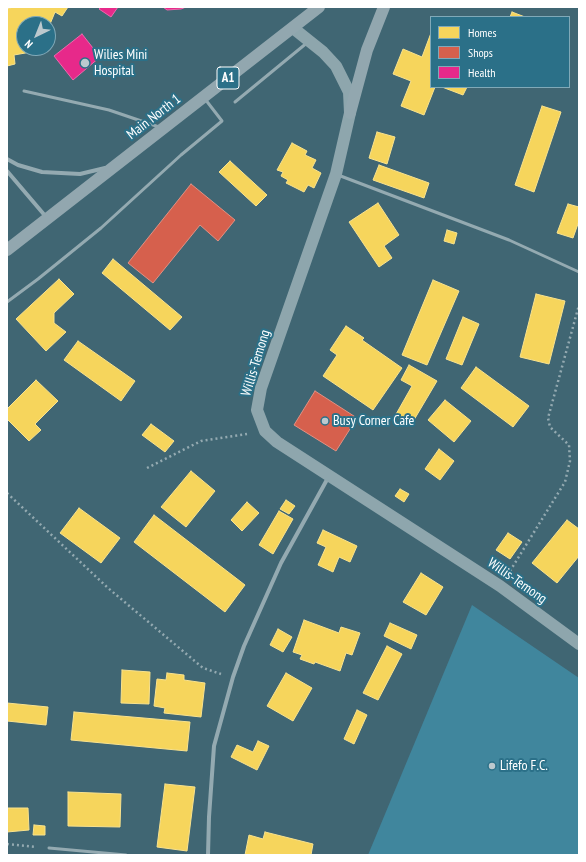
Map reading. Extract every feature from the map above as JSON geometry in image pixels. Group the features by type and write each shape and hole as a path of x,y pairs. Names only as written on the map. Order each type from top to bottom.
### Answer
{"main road":[{"name":"Main North 1","path":"7,250 319,7"},
{"path":"350,113 367,50 384,7"},
{"name":"Willis-Temong","path":"293,28 336,66 349,92 350,113 336,174 261,388 257,410 265,430 277,442 500,586 579,644"}],"street":[{"path":"7,159 18,165 42,172 80,174 116,165"},
{"path":"7,171 47,218"},
{"path":"208,855 214,746 233,677 244,646 280,563 330,476"}],"lane":[{"path":"235,102 309,41"},
{"path":"24,91 109,110 163,128"},
{"path":"7,302 101,228 181,155 222,121 204,97"},
{"path":"336,174 509,240 579,272"},
{"path":"49,848 126,855"}],"path":[{"path":"500,586 565,482 570,461 569,445 550,427 548,418 579,305"},
{"path":"147,468 201,441 265,430"},
{"path":"7,493 108,588 203,668 233,677"},
{"path":"7,844 49,848"}],"shaded area":[{"name":"Lifefo F.C.","path":"472,605 579,678 579,855 368,855"}],"building: Homes":[{"path":"13,7 68,7 62,16 55,12 53,16 16,16 15,64 7,66 7,9"},
{"path":"512,12 522,16 510,16"},
{"path":"430,36 430,88 435,88 424,115 401,106 411,81 393,74 403,49 422,57"},
{"path":"445,88 466,88 463,95"},
{"path":"542,106 561,112 534,192 515,185"},
{"path":"377,132 395,137 387,164 369,158"},
{"path":"292,143 307,151 305,155 316,160 312,168 321,173 314,188 308,185 304,192 286,183 288,180 281,176 283,172 277,170"},
{"path":"230,161 267,195 256,206 219,172"},
{"path":"379,165 429,183 424,198 373,180"},
{"path":"378,203 399,235 384,246 392,258 379,267 349,222"},
{"path":"568,204 579,207 579,221 573,238 557,233"},
{"path":"447,230 457,233 454,244 444,241"},
{"path":"113,259 182,317 170,330 102,273"},
{"path":"59,279 74,294 54,313 54,323 66,332 46,351 16,319"},
{"path":"433,280 459,291 427,365 402,355"},
{"path":"536,294 565,301 549,364 520,357"},
{"path":"463,317 479,324 462,365 446,359"},
{"path":"346,326 364,338 362,340 402,368 373,410 323,376 337,355 330,350"},
{"path":"78,341 135,381 121,401 64,360"},
{"path":"409,365 437,381 411,425 395,416 412,386 401,380"},
{"path":"476,367 529,406 513,427 461,388"},
{"path":"36,380 58,401 35,424 41,430 29,441 7,419 7,409"},
{"path":"445,400 471,421 454,442 428,420"},
{"path":"151,424 174,441 165,452 142,435"},
{"path":"439,449 454,461 440,480 425,469"},
{"path":"191,471 215,491 186,527 161,507"},
{"path":"400,489 409,494 404,502 395,496"},
{"path":"286,500 295,506 289,514 280,509"},
{"path":"247,502 259,513 242,531 231,520"},
{"path":"79,508 120,538 101,563 60,533"},
{"path":"279,511 293,519 273,554 259,545"},
{"path":"154,515 245,585 225,612 134,542"},
{"path":"567,520 579,529 579,556 557,583 532,563"},
{"path":"323,530 357,546 350,562 339,557 333,572 318,565 326,547 317,543"},
{"path":"508,533 522,542 510,559 496,550"},
{"path":"421,573 443,587 426,615 403,602"},
{"path":"304,620 339,633 341,627 360,633 352,655 346,653 340,671 315,662 314,664 300,659 302,655 293,652"},
{"path":"390,623 417,635 411,649 384,636"},
{"path":"278,629 292,637 283,652 270,645"},
{"path":"387,646 402,654 378,700 363,693"},
{"path":"122,670 150,672 149,704 121,703"},
{"path":"167,673 184,675 184,680 205,683 201,717 164,713 165,708 154,706 157,679 166,680"},
{"path":"286,673 312,688 293,721 267,706"},
{"path":"7,703 48,707 46,725 7,721"},
{"path":"357,710 367,715 354,744 344,739"},
{"path":"74,712 190,722 187,751 71,740"},
{"path":"258,741 269,746 257,770 231,757 237,745 253,752"},
{"path":"165,784 195,787 187,851 157,847"},
{"path":"68,792 121,794 120,827 68,826"},
{"path":"7,808 28,808 29,830 7,832"},
{"path":"34,825 45,826 45,835 33,835"},
{"path":"265,832 313,844 311,855 245,855 249,835 263,839"}],"building: Shops":[{"path":"191,184 235,220 218,241 200,225 153,283 128,263"},
{"name":"Busy Corner Cafe","path":"315,391 357,418 336,451 294,425"}],"building: Health":[{"path":"101,7 118,7 111,17 99,9"},
{"path":"163,7 186,7 167,10"},
{"path":"82,34 100,57 73,80 54,56 56,56"}],"place":[{"name":"Wilies Mini Hospital","path":"85,63"},
{"name":"Busy Corner Cafe","path":"325,421"},
{"name":"Lifefo F.C.","path":"492,766"}]}
